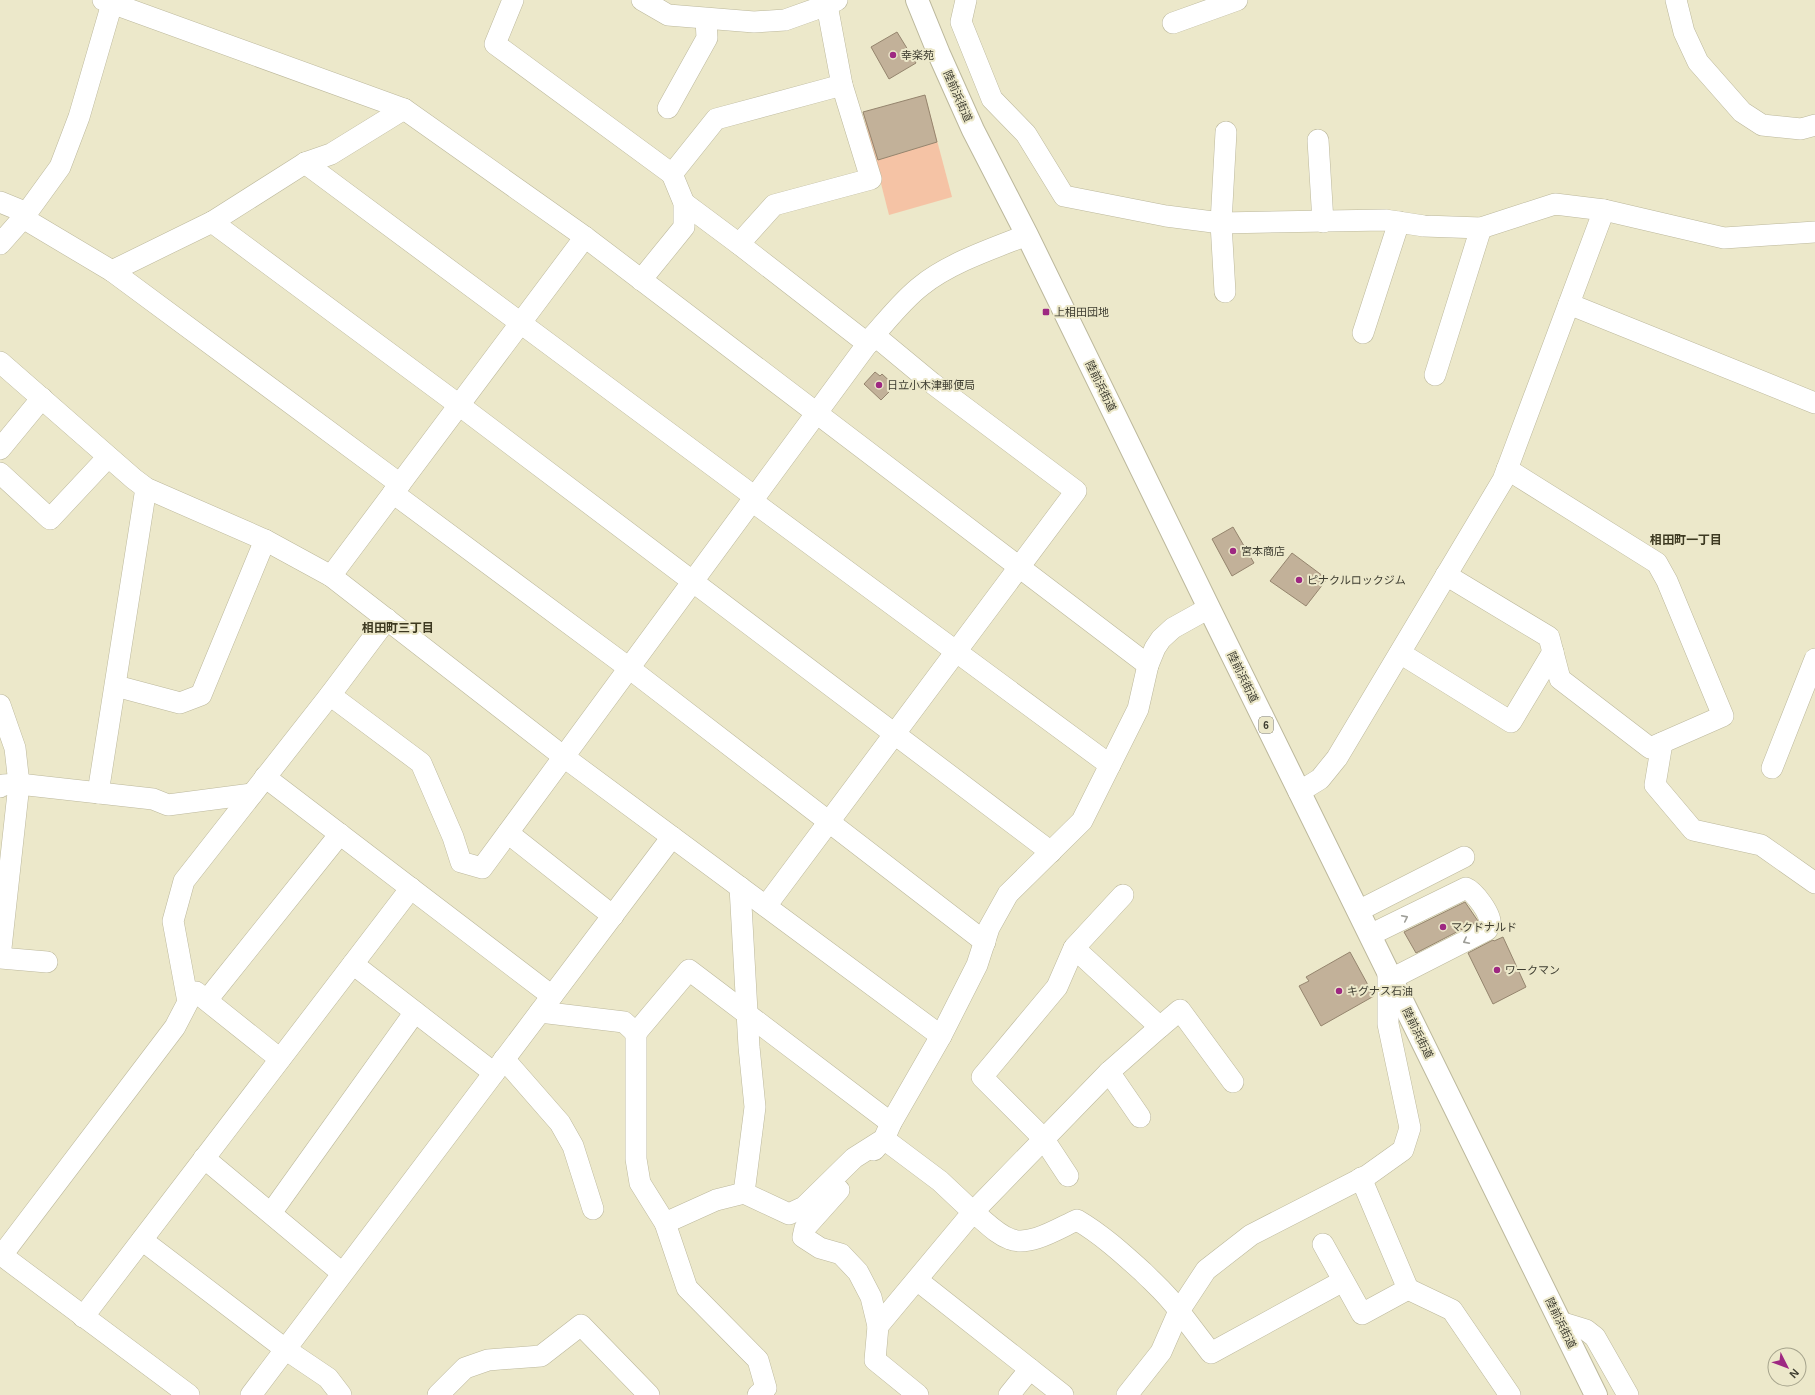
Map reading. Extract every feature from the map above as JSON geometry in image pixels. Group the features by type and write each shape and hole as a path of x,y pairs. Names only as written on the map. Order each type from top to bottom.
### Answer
{"highway":[{"name":"陸前浜街道","path":"917,0 973,130 1027,235 1596,1395"}],"street":[{"path":"513,0 495,44 672,174 684,203 684,227 641,280"},
{"path":"642,0 668,15 754,22 785,20 832,3 842,85 872,178 774,205 739,244"},
{"path":"966,0 961,22 992,99 1026,134 1064,196 1166,216 1221,223 1385,220 1424,226 1481,228 1555,204 1604,210 1724,238 1815,232"},
{"path":"1173,23 1237,0"},
{"path":"1676,0 1684,32 1698,62 1742,112 1762,124 1801,129 1815,125"},
{"path":"0,244 25,216 60,167 79,117 109,1 404,109 585,237 1148,665"},
{"path":"668,108 708,38 706,19"},
{"path":"672,174 716,119 842,85"},
{"path":"112,271 212,222 305,163 331,154 404,109"},
{"path":"1225,292 1221,223 1226,132"},
{"path":"1318,140 1323,222"},
{"path":"305,163 522,322 956,652 1110,765"},
{"path":"0,202 112,271 397,488 985,942"},
{"path":"684,203 932,383 1076,491 766,906"},
{"path":"1300,792 1320,779 1337,758 1503,480 1604,210"},
{"path":"212,222 459,405 1051,852"},
{"path":"1363,333 1399,222"},
{"path":"1435,375 1481,228"},
{"path":"330,695 421,763 453,837 460,862 482,868 871,339 921,286 941,273 974,256 1027,235"},
{"path":"331,576 585,237"},
{"path":"1568,304 1815,403"},
{"path":"0,362 108,457 146,488 265,540 331,576 564,757 941,1036"},
{"path":"0,448 42,398"},
{"path":"0,473 50,519 108,457"},
{"path":"1446,575 1549,637 1560,679 1650,748 1723,716 1667,581 1656,563 1507,470"},
{"path":"98,793 146,488"},
{"path":"116,686 180,703 201,694 265,540"},
{"path":"918,1395 876,1360 878,1326 871,1297 858,1272 841,1254 820,1248 803,1237 805,1228 887,1131 941,1036 977,965 989,928 1008,894 1082,821 1138,709 1148,665 1154,648 1173,628 1209,608"},
{"path":"189,1395 1,1254 175,1027 188,1002 173,922 184,881 330,695 387,618"},
{"path":"1400,653 1511,722 1553,652"},
{"path":"1772,768 1815,659"},
{"path":"0,705 15,748 10,786 0,957 47,962"},
{"path":"1662,742 1655,785 1693,830 1761,845 1815,883"},
{"path":"265,777 552,996"},
{"path":"10,786 153,799 168,805 252,794"},
{"path":"508,833 613,916"},
{"path":"207,1000 340,834"},
{"path":"251,1395 672,837"},
{"path":"1358,911 1458,860 1466,888"},
{"path":"740,887 747,1016 755,1107 744,1193"},
{"path":"83,1317 411,888"},
{"path":"1127,1395 1161,1352 1179,1311 1206,1270 1251,1235 1361,1178 1403,1150 1410,1128 1388,1024 1390,976 1487,930 1490,924 1489,917 1473,891 1466,888 1370,935"},
{"path":"1068,1176 1043,1138 982,1077 1057,987 1074,948 1123,895"},
{"path":"1074,948 1160,1027"},
{"path":"353,964 415,1012 499,1066 560,1123 573,1146 593,1209"},
{"path":"758,1395 766,1388 758,1360 687,1288 664,1223 640,1182 636,1159 636,1033 689,970 887,1131 973,1212 1001,1234 1012,1240 1034,1240 1077,1220 1089,1227 1125,1256 1170,1298 1211,1353 1343,1281"},
{"path":"184,982 280,1059"},
{"path":"878,1326 973,1212 1043,1138 1109,1072 1180,1010 1233,1082"},
{"path":"270,1213 415,1012"},
{"path":"540,1012 624,1022 636,1033"},
{"path":"1109,1072 1140,1117"},
{"path":"664,1223 716,1200 744,1193 789,1214 804,1207 854,1158 887,1131"},
{"path":"204,1158 342,1273"},
{"path":"1361,1178 1408,1289 1452,1310 1510,1395"},
{"path":"142,1240 285,1350 328,1378 341,1395"},
{"path":"1323,1244 1362,1314 1408,1289"},
{"path":"917,1280 1063,1395"},
{"path":"1560,1322 1586,1330 1595,1337 1628,1395"},
{"path":"438,1395 465,1368 488,1360 541,1356 581,1325 649,1395"},
{"path":"1009,1395 1030,1369"}],"shaded area":[{"path":"925,95 952,197 889,215 863,113"}],"building":[{"name":"幸楽苑","path":"897,32 916,63 889,79 871,47"},
{"path":"925,95 937,142 878,160 863,112"},
{"path":"875,372 880,376 882,374 895,386 881,400 864,384"},
{"name":"宮本商店","path":"1233,527 1254,563 1232,576 1212,539"},
{"name":"ピナクルロックジム","path":"1292,553 1327,579 1306,606 1270,581"},
{"name":"マクドナルド","path":"1465,902 1478,921 1416,953 1404,932"},
{"name":"ワークマン","path":"1503,937 1526,987 1493,1004 1468,953 1493,940 1494,941"},
{"path":"1350,952 1374,996 1321,1026 1299,986 1309,981 1306,977"}],"place":[{"name":"幸楽苑","path":"893,55"},
{"name":"上相田団地","path":"1046,312"},
{"name":"日立小木津郵便局","path":"879,385"},
{"name":"宮本商店","path":"1233,551"},
{"name":"ピナクルロックジム","path":"1299,580"},
{"name":"マクドナルド","path":"1443,927"},
{"name":"ワークマン","path":"1497,970"},
{"name":"キグナス石油","path":"1339,991"}],"district":[{"name":"相田町一丁目","path":"1686,540"},
{"name":"相田町三丁目","path":"398,628"}]}
